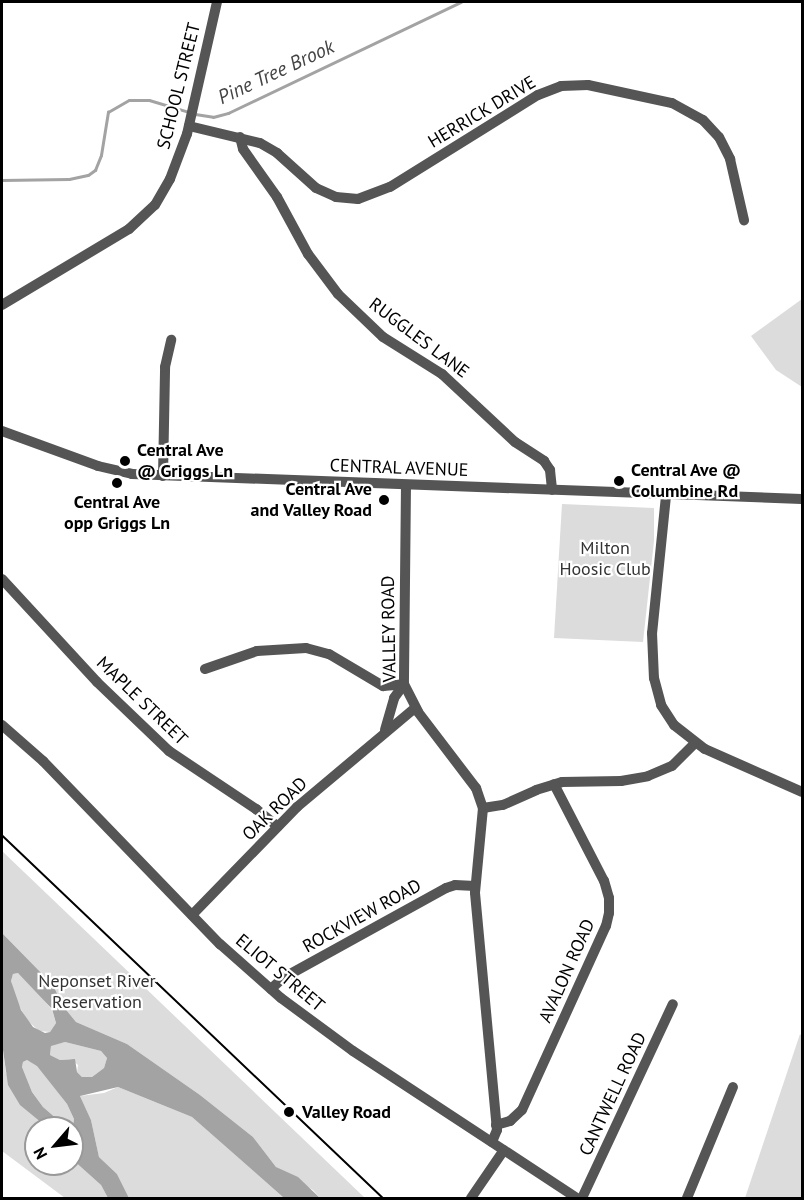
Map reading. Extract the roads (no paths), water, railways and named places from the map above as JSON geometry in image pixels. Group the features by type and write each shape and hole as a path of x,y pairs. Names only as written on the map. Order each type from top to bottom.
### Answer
{"street":[{"name":"SCHOOL STREET","path":"2,305 144,218 165,189 190,124 217,2"},
{"name":"HERRICK DRIVE","path":"190,124 240,137 271,149 304,179 322,191 343,199 358,199 390,187 538,95 561,86 588,85 672,103 703,120 719,137 730,159 744,220"},
{"name":"RUGGLES LANE","path":"240,137 243,149 276,197 308,254 338,294 383,337 442,374 515,442 544,461 550,470 552,490"},
{"path":"163,476 165,367 171,340"},
{"name":"CENTRAL AVENUE","path":"2,431 115,471 163,476 666,496 802,499"},
{"name":"VALLEY ROAD","path":"406,485 404,684 415,708 472,782 483,808 475,885 496,1125 496,1134 492,1143"},
{"path":"666,496 652,623 654,678 664,712 674,725 695,743 726,760 802,792"},
{"name":"MAPLE STREET","path":"2,579 97,682 169,751 256,809 278,827"},
{"path":"205,669 257,651 306,648 328,654 382,686 404,684"},
{"path":"385,730 394,698 404,684"},
{"name":"OAK ROAD","path":"192,915 278,827 385,730 415,708"},
{"name":"ELIOT STREET","path":"2,724 43,761 192,915 271,989 339,1042 577,1198"},
{"path":"483,808 503,805 554,784 577,781 621,781 648,776 672,766 695,743"},
{"name":"AVALON ROAD","path":"496,1125 510,1121 522,1110 606,926 609,913 609,898 604,881 554,784"},
{"name":"ROCKVIEW ROAD","path":"271,989 283,978 446,888 455,885 475,885"},
{"name":"CANTWELL ROAD","path":"582,1198 673,1004"},
{"path":"687,1198 733,1088"},
{"path":"471,1198 504,1150"}],"waterway":[{"name":"Pine Tree Brook","path":"195,114 213,117 228,113 461,2"},
{"name":"Pine Tree Brook","path":"2,180 69,179 88,175 95,170 101,155 108,112 129,100 149,100 189,112"}],"tram line":[{"path":"2,835 383,1198"}],"place":[{"name":"Central Ave @ Griggs Ln","path":"125,461"},
{"name":"Central Ave @ Columbine Rd","path":"619,481"},
{"name":"Central Ave opp Griggs Ln","path":"117,483"},
{"name":"Central Ave and Valley Road","path":"384,500"},
{"name":"Valley Road","path":"289,1112"}],"park label":[{"name":"Milton Hoosic Club","path":"605,559"},
{"name":"Neponset River Reservation","path":"97,992"}]}
